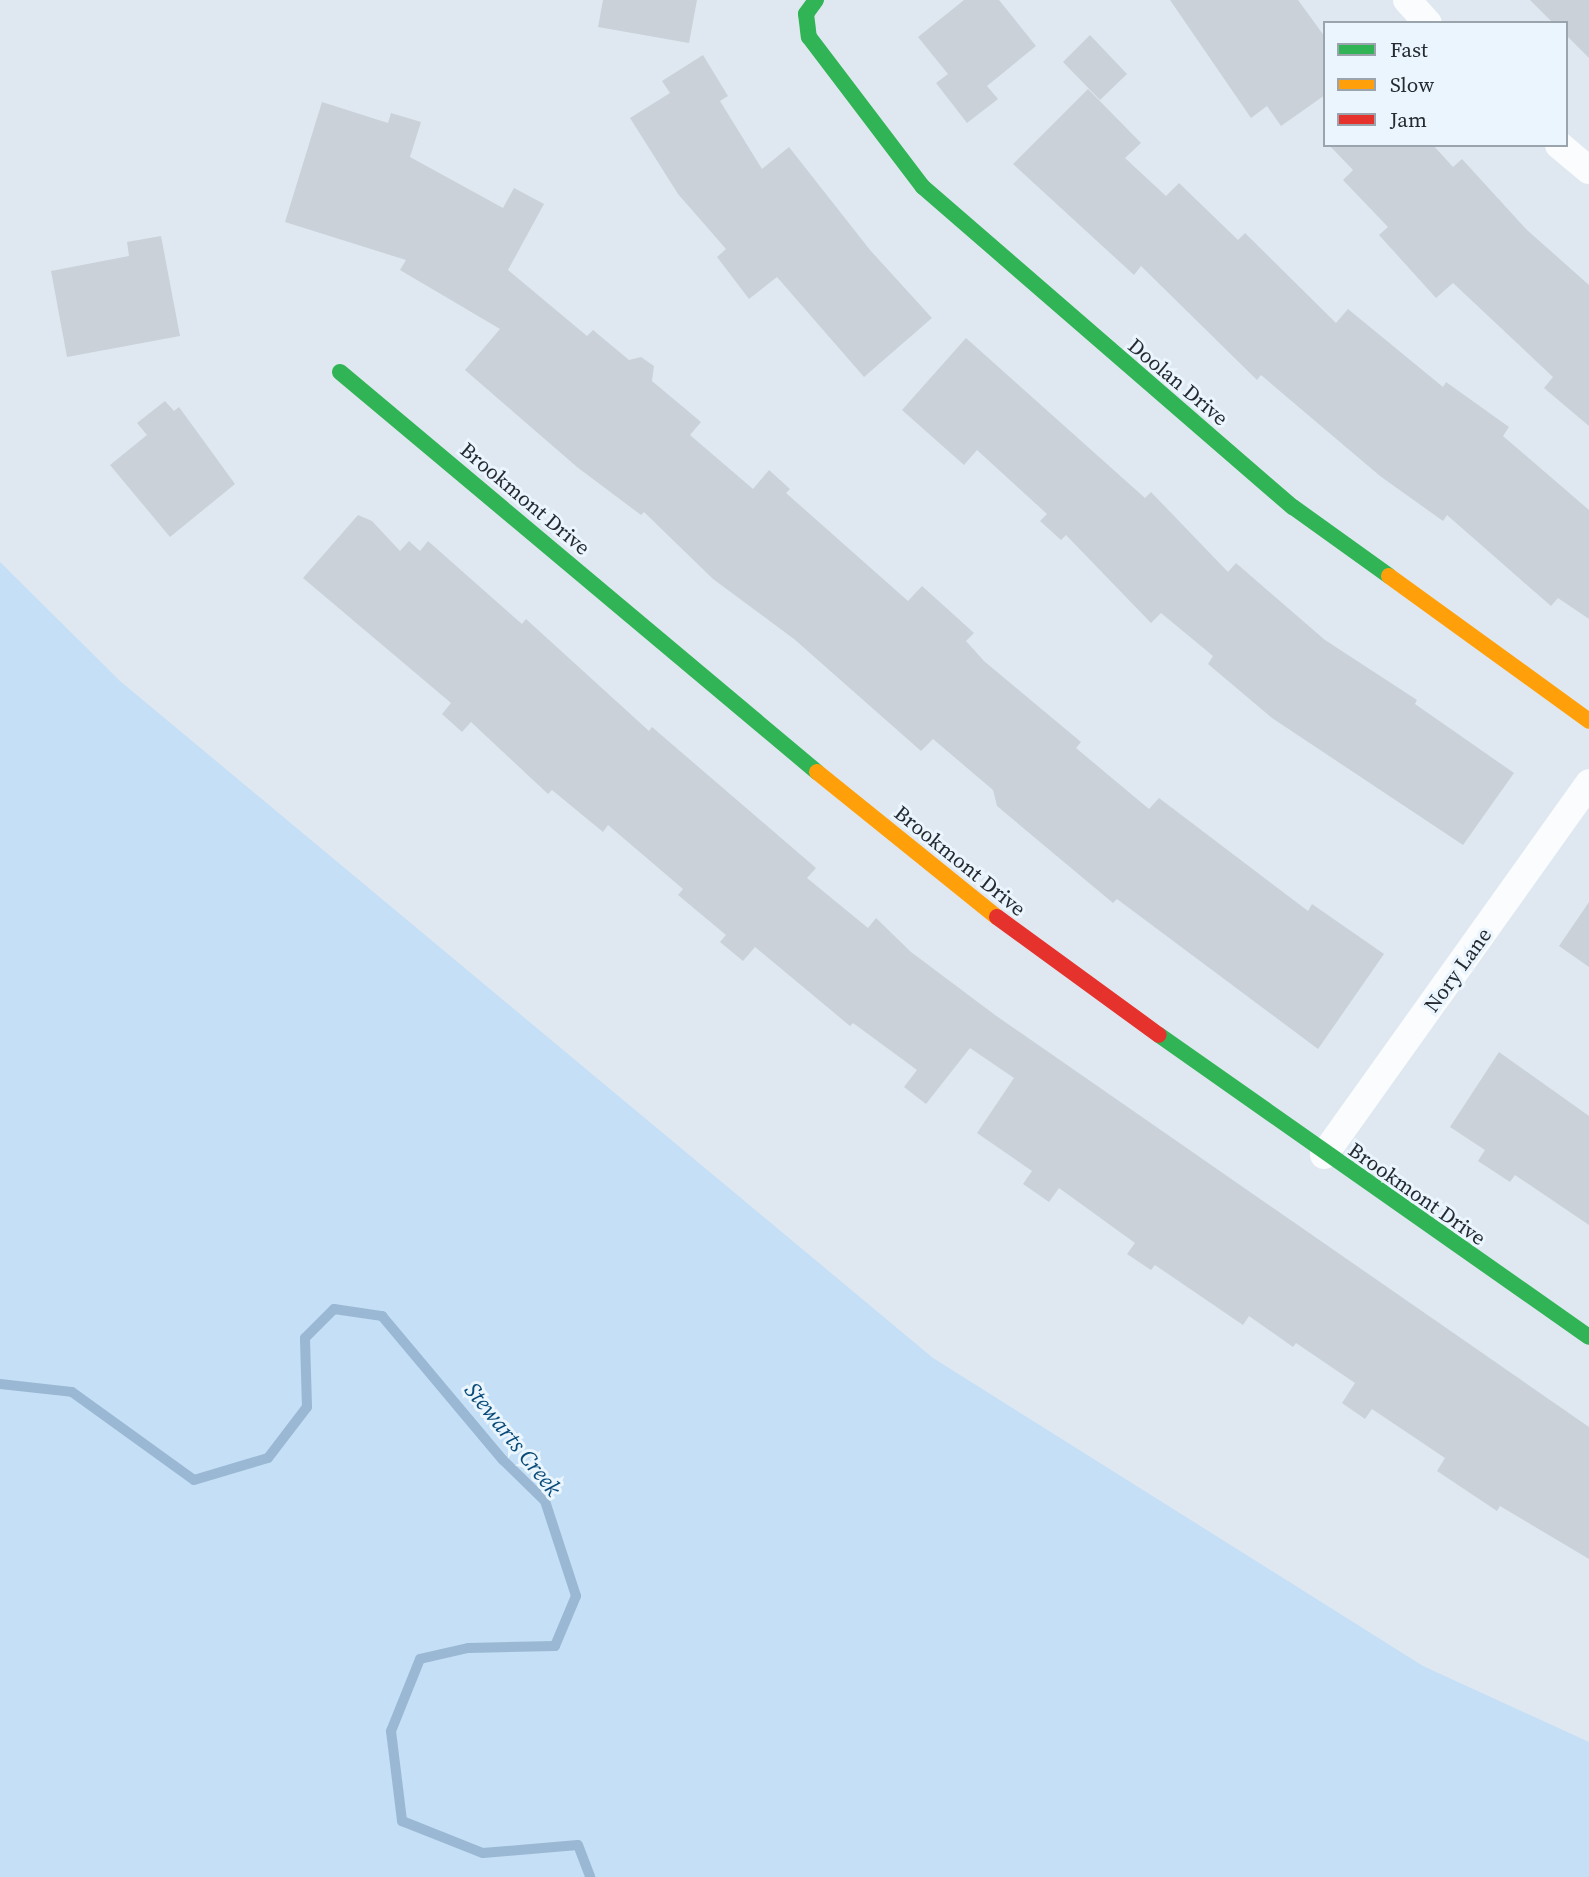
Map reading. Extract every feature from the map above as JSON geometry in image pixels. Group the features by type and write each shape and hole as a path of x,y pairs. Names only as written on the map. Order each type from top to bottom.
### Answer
{"street":[{"name":"Doolan Drive","path":"816,0 806,14 809,37 923,187 985,247 1293,506 1589,721"},
{"path":"1407,0 1426,21"},
{"path":"1561,147 1589,170"},
{"name":"Brookmont Drive","path":"340,372 851,801 1037,949 1324,1155 1589,1337"},
{"name":"Nory Lane","path":"1324,1155 1589,783"}],"shaded area":[{"path":"0,562 120,681 933,1358 1423,1666 1589,1742 1589,1877 0,1877"}],"building":[{"path":"603,0 697,0 689,43 598,27"},
{"path":"964,0 999,0 1036,46 987,86 998,99 967,123 936,83 948,74 918,37"},
{"path":"1170,0 1298,0 1323,34 1323,96 1281,126 1267,106 1251,118"},
{"path":"1530,0 1589,0 1589,58 1568,37 1568,21 1551,21"},
{"path":"1090,35 1127,74 1100,100 1063,62"},
{"path":"703,55 728,96 720,101 762,169 789,147 870,250 932,318 864,377 777,277 749,299 717,257 726,249 678,194 630,118 670,93 662,81"},
{"path":"1088,89 1141,143 1125,158 1166,196 1179,183 1238,240 1245,233 1336,323 1348,309 1443,387 1446,382 1509,427 1503,436 1589,510 1589,619 1558,598 1551,606 1447,515 1443,521 1380,476 1261,375 1257,380 1141,266 1134,275 1013,164"},
{"path":"322,102 388,123 391,113 421,122 410,157 503,208 514,188 544,204 508,270 587,336 593,330 629,360 641,357 654,366 652,381 701,422 690,435 753,489 769,470 790,489 786,493 908,601 922,586 974,633 966,641 984,661 1081,742 1076,748 1149,809 1159,798 1308,911 1312,904 1384,954 1318,1049 1117,899 1113,903 997,806 993,790 933,739 921,751 794,639 713,579 644,512 641,515 577,467 465,370 500,329 400,270 406,260 285,222"},
{"path":"1331,147 1435,147 1453,167 1462,159 1527,230 1589,285 1589,426 1544,388 1553,377 1453,283 1436,298 1379,235 1388,227 1343,180 1353,170"},
{"path":"161,236 180,336 67,357 51,271 129,256 127,242"},
{"path":"966,338 1145,498 1151,492 1228,572 1236,563 1325,640 1417,700 1415,704 1514,773 1463,845 1272,718 1208,664 1213,656 1161,613 1151,623 1066,535 1061,540 1040,521 1047,514 977,450 964,465 902,410"},
{"path":"165,401 174,411 179,407 235,484 170,537 110,465 147,435 137,423"},
{"path":"358,515 372,521 400,551 409,541 420,551 428,541 522,624 526,619 649,731 652,727 816,868 807,878 868,928 876,918 911,952 995,1015 1589,1427 1589,1559 1500,1506 1497,1511 1437,1471 1445,1458 1372,1409 1365,1419 1342,1403 1355,1383 1296,1343 1293,1347 1249,1316 1243,1325 1155,1265 1151,1270 1127,1254 1135,1243 1059,1188 1049,1202 1023,1184 1032,1171 977,1133 1014,1078 970,1048 926,1104 904,1087 917,1070 853,1023 850,1026 755,947 743,961 720,942 726,935 678,895 683,889 608,825 603,832 552,790 548,794 471,722 462,732 442,714 451,703 303,578"},
{"path":"1589,902 1589,967 1559,946"},
{"path":"1499,1052 1589,1116 1589,1225 1515,1175 1510,1182 1478,1161 1485,1150 1450,1127"}],"waterway":[{"name":"Stewarts Creek","path":"0,1384 72,1392 194,1480 268,1458 307,1407 305,1338 334,1309 382,1316 503,1460 545,1501 576,1596 555,1646 468,1648 420,1659 391,1731 402,1821 483,1853 578,1845 590,1877"}],"traffic: fast":[{"path":"816,0 806,14 809,37 923,187 1293,507 1389,576"},
{"path":"340,372 817,772"},
{"path":"1159,1035 1589,1337"}],"traffic: slow":[{"path":"1389,576 1589,721"},
{"path":"817,772 997,917"}],"traffic: jam":[{"path":"997,917 1159,1035"}]}
